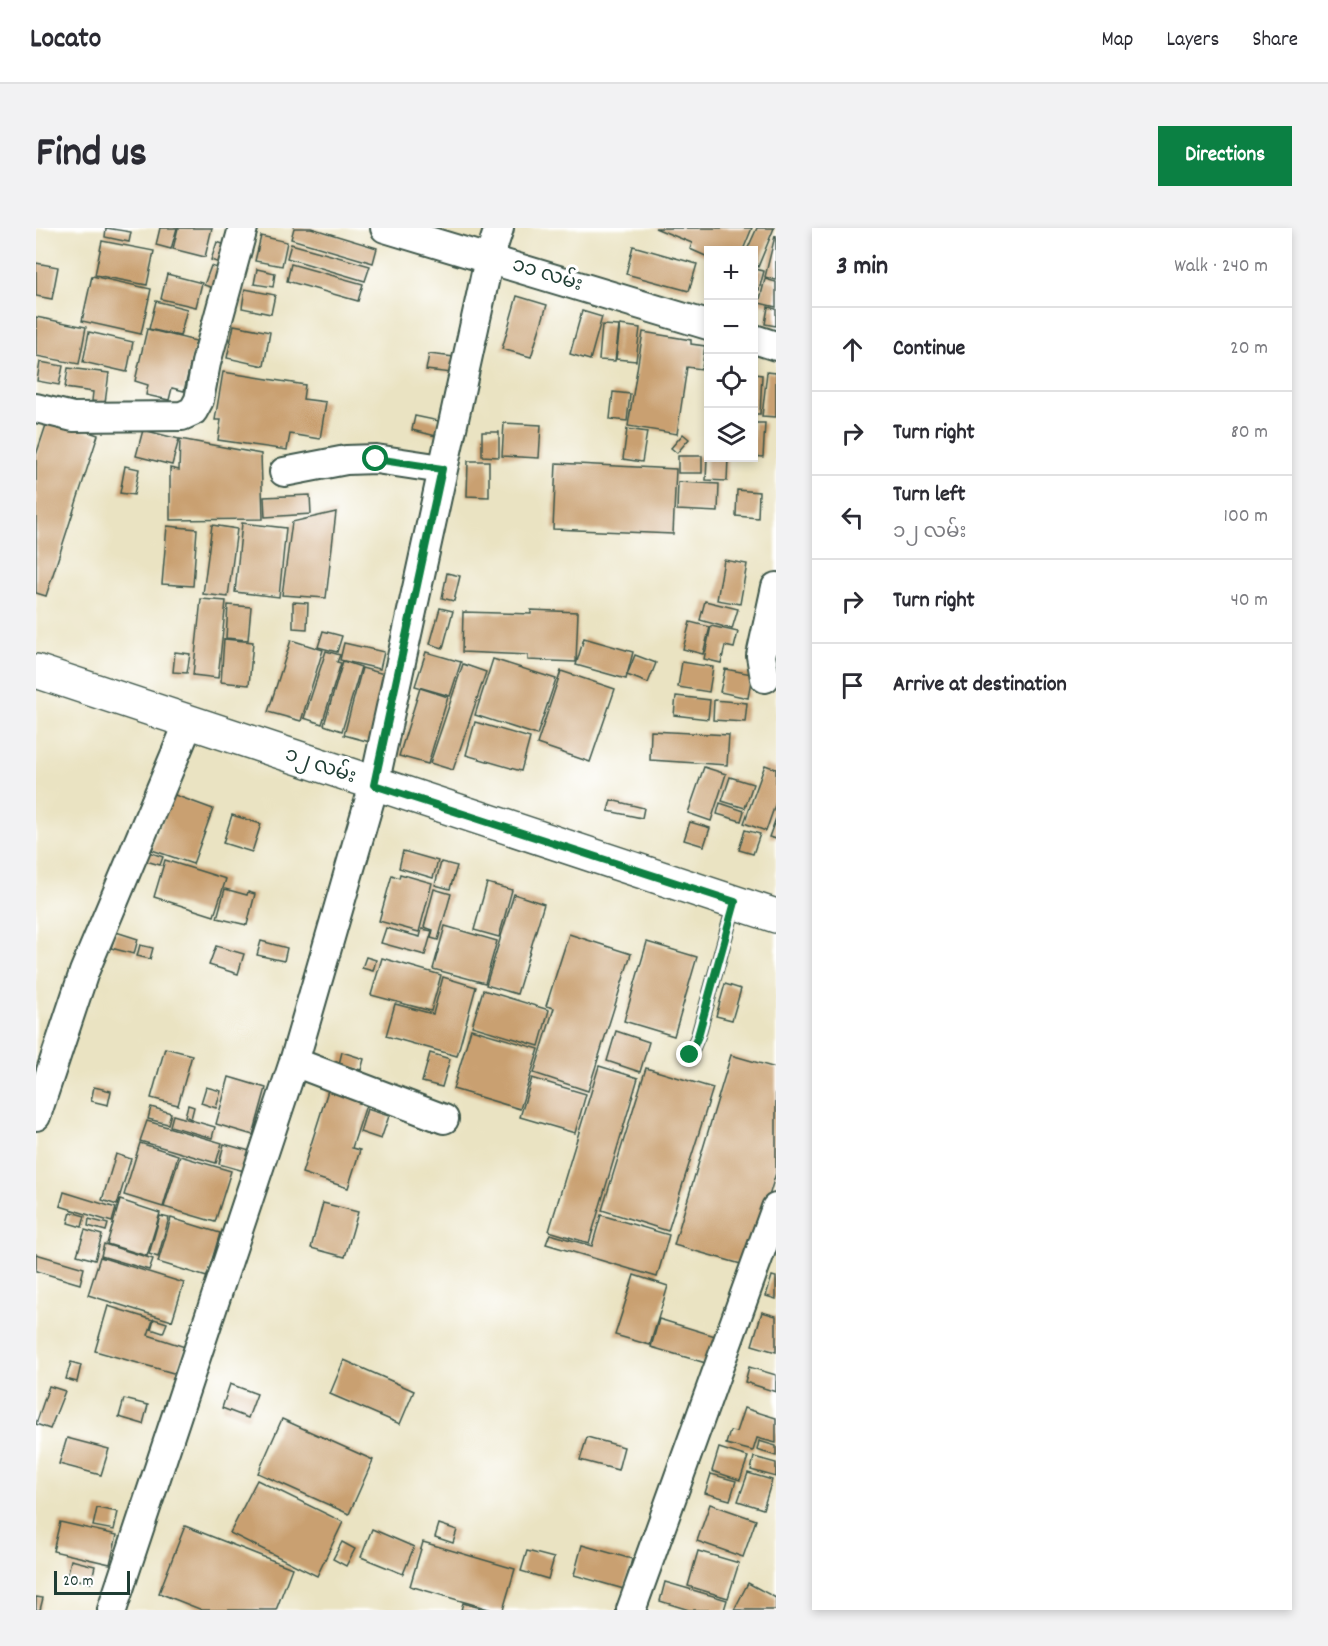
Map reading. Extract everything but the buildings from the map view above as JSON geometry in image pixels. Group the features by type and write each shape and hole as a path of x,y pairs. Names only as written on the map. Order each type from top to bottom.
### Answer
{"main road":[{"name":"၁၂ လမ်း","path":"36,671 374,785 776,916"}],"street":[{"path":"36,408 73,417 182,416 193,411 199,400 206,363 243,228"},
{"name":"၁၁ လမ်း","path":"385,228 704,325"},
{"path":"112,1610 294,1062 374,785 489,259 499,228"},
{"path":"758,341 776,346"},
{"path":"284,472 346,460 376,459 442,469"},
{"path":"765,678 761,656 776,587"},
{"path":"36,1116 84,972 189,722"},
{"path":"294,1062 444,1119"},
{"path":"631,1610 776,1208"}],"lane":[{"path":"690,1055 698,1036 735,902"}],"route":[{"path":"376,459 442,469 374,785 735,902 698,1036 690,1055"}]}
